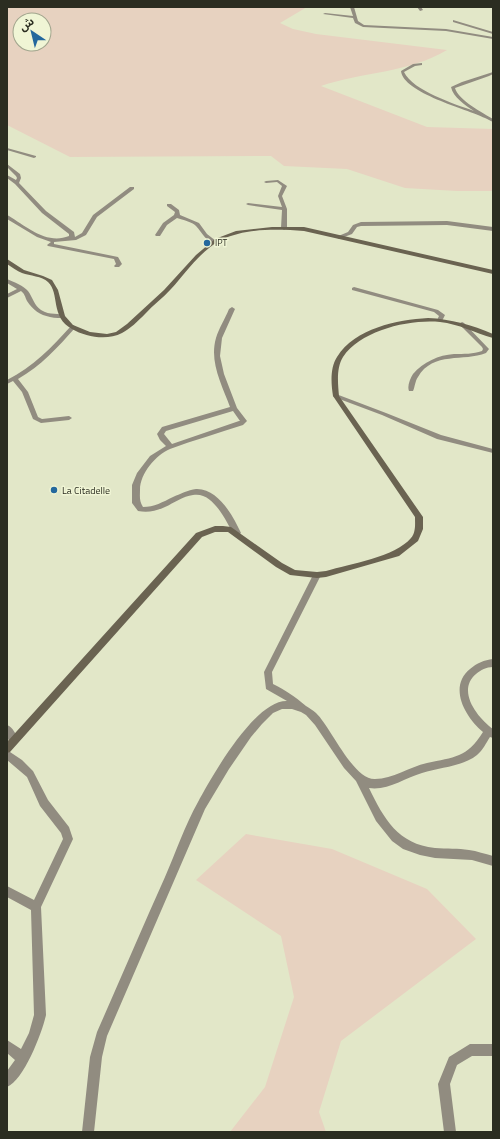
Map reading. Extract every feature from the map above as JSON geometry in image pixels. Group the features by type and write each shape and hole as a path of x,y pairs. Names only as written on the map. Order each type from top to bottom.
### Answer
{"street":[{"path":"352,7 357,24 364,26 446,30 493,38"},
{"path":"325,14 354,17"},
{"path":"454,22 493,33"},
{"path":"421,64 402,72 402,76 406,81 425,92 493,121"},
{"path":"484,116 461,99 452,89 458,84 493,73"},
{"path":"7,149 34,157"},
{"path":"7,165 18,174 19,178 17,183"},
{"path":"7,176 17,183 44,212 72,233 72,237 68,239"},
{"path":"266,182 278,181 285,186 280,196 285,209 284,228"},
{"path":"7,217 44,238 54,241 76,238 84,234 95,216 132,188"},
{"path":"248,204 285,209"},
{"path":"169,205 177,211 178,216 197,224 205,236 214,242"},
{"path":"158,236 165,224 178,216"},
{"path":"339,236 350,233 355,226 361,224 446,223 493,229"},
{"path":"7,260 19,270 51,281 54,287 56,301 62,316 72,327 87,333 102,336 118,333 169,289 188,265 214,242 238,233 284,228 304,229 493,272"},
{"path":"54,241 50,245 116,258 119,264 117,266"},
{"path":"7,281 22,288 28,294 29,301 40,312 53,317 62,316"},
{"path":"7,296 22,288"},
{"path":"354,289 436,311 442,315 440,320"},
{"path":"232,309 219,338 217,357 219,370 234,408 244,421 171,447 152,458 143,470 136,485 138,506 145,510 151,510 189,493 204,492 215,497 237,533"},
{"path":"7,749 199,535 226,528 237,533 279,565 293,572 317,575 326,574 396,554 415,539 419,529 419,517 336,396 334,384 337,364 340,357 350,346 369,335 395,324 419,319 440,320 462,324 493,336"},
{"path":"411,390 411,384 415,375 433,362 450,356 477,355 484,352 486,348 462,324"},
{"path":"7,382 15,379 39,362 59,344 72,327"},
{"path":"15,379 25,392 35,418 41,421 69,418"},
{"path":"336,396 440,437 493,451"},
{"path":"171,447 160,434 164,429 234,408"},
{"path":"317,575 268,672 269,686 287,695 315,719 348,766 360,780 377,815 398,841 408,846 433,853 473,855 493,861"},
{"path":"360,780 369,784 378,784 407,773 467,756 478,747 491,733 472,714 463,696 463,685 465,678 473,670 486,663 493,663"},
{"path":"88,1132 96,1056 101,1036 201,806 222,770 262,717 281,704 304,708"},
{"path":"7,729 14,740"},
{"path":"7,754 30,774 44,803 65,830 68,839 36,907 40,1016 34,1039 7,1081"},
{"path":"7,891 36,907"},
{"path":"7,1046 23,1058"},
{"path":"450,1132 444,1084 454,1061 470,1050 493,1050"}],"shaded area":[{"path":"7,7 307,7 280,23 293,29 316,34 447,50 432,58 401,68 336,81 321,86 427,127 493,129 493,191 457,191 405,188 347,169 284,166 271,156 70,157 7,125"},
{"path":"246,834 332,849 427,889 476,939 341,1041 319,1112 326,1132 230,1132 265,1087 294,997 281,936 196,880"}],"place":[{"name":"IPT","path":"207,243"},
{"name":"La Citadelle","path":"54,490"}]}
